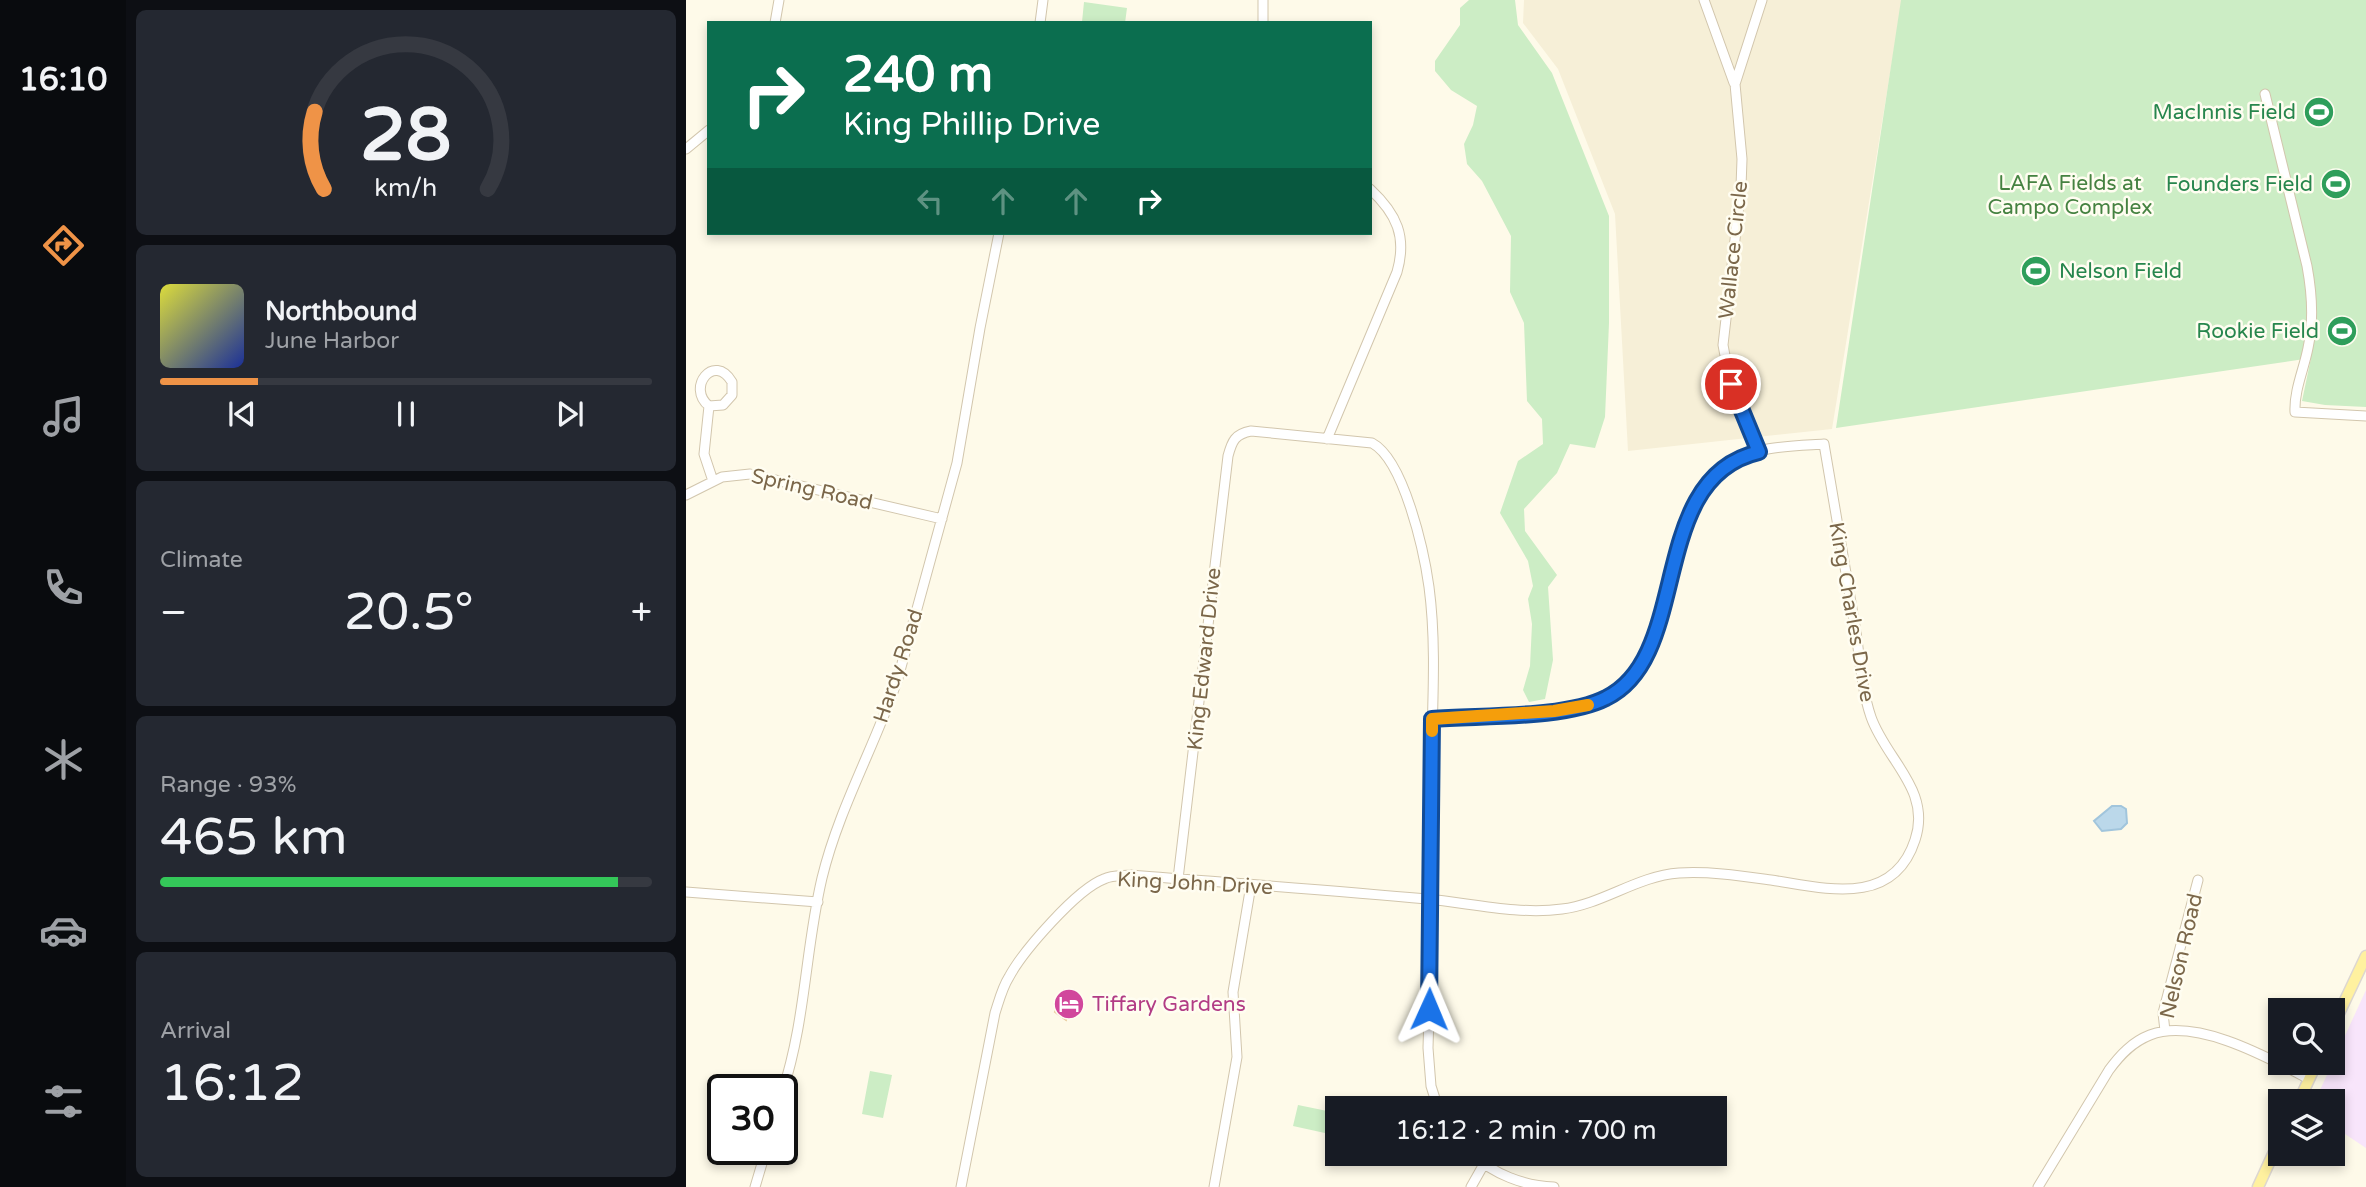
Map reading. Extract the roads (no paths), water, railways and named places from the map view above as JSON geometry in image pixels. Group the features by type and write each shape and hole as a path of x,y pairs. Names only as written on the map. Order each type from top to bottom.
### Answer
{"main road":[{"path":"2345,1001 2366,956"},
{"path":"2304,1089 2311,1075"},
{"path":"2258,1187 2268,1165"}],"street":[{"path":"775,21 779,0"},
{"path":"1040,21 1043,0"},
{"path":"1263,0 1263,21"},
{"name":"Wallace Circle","path":"1704,0 1735,85 1742,159 1723,345 1730,382 1759,452"},
{"name":"Wallace Circle","path":"1735,85 1762,0"},
{"path":"2265,93 2311,293 2310,337 2295,412 2366,416"},
{"path":"686,149 707,132"},
{"path":"1372,191 1390,211 1399,227 1402,254 1397,272 1327,439 1372,443 1387,454 1417,532 1429,587 1432,719 1428,1067 1435,1096"},
{"name":"Hardy Road","path":"787,1074 800,1028 822,878 842,815 886,713 898,678 942,519 963,435 979,328 999,235"},
{"path":"708,372 722,372 732,382 732,395 723,405 709,406 698,396 698,382 708,372"},
{"path":"709,406 704,454 713,481"},
{"name":"King Edward Drive","path":"1178,879 1228,456 1233,439 1241,432 1251,431 1327,439"},
{"name":"King Charles Drive","path":"1430,899 1534,910 1562,909 1651,878 1679,873 1725,875 1848,890 1875,884 1899,868 1915,843 1919,821 1918,806 1911,785 1870,714 1824,444 1759,452"},
{"path":"1432,719 1582,708 1608,698 1623,687 1646,657 1685,532 1703,489 1729,463 1759,452"},
{"name":"Spring Road","path":"686,495 730,475 750,474 942,519"},
{"name":"King John Drive","path":"961,1187 995,1013 1004,986 1013,970 1068,906 1088,887 1113,876 1430,899"},
{"name":"Nelson Road","path":"2165,1031 2163,1013 2198,880"},
{"path":"1214,1187 1237,1058 1233,992 1251,885"},
{"path":"686,892 818,902"},
{"path":"2038,1187 2120,1055 2135,1043 2165,1031 2198,1034 2233,1044 2309,1079"},
{"path":"755,1187 761,1165"},
{"path":"1471,1187 1483,1166"},
{"path":"1488,1166 1522,1182 1554,1187"}],"water":[{"path":"2112,806 2126,809 2127,823 2121,829 2102,831 2094,821"}],"place":[{"name":"MacInnis Field","path":"2319,112"},
{"name":"Founders Field","path":"2336,184"},
{"name":"Nelson Field","path":"2036,271"},
{"name":"Rookie Field","path":"2342,331"},
{"name":"Tiffary Gardens","path":"1069,1004"}],"park label":[{"name":"LAFA Fields at Campo Complex","path":"2070,195"}]}
